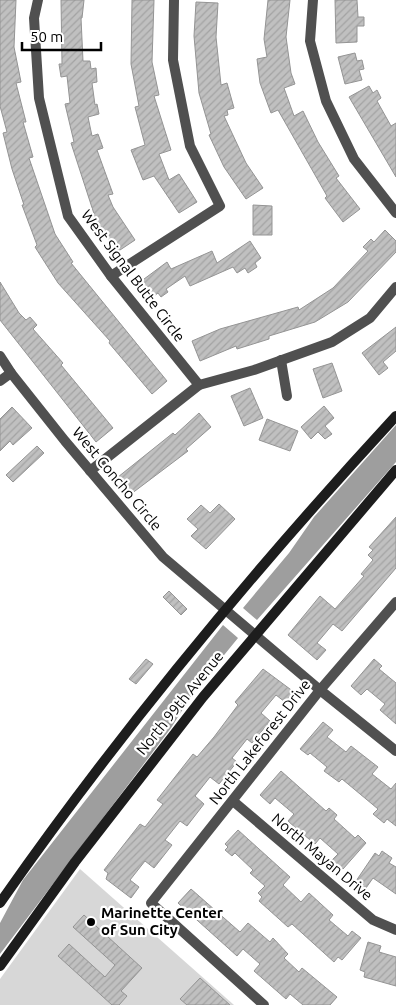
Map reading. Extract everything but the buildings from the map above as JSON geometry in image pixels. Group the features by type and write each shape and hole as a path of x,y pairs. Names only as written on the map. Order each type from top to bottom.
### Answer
{"main road":[{"name":"North 99th Avenue","path":"0,903 80,793 224,610 396,416"},
{"name":"North 99th Avenue","path":"0,966 43,904 112,813 254,635 396,470"}],"street":[{"name":"West Signal Butte Circle","path":"38,0 34,18 39,98 68,216 111,276 199,385"},
{"path":"111,276 220,206 190,146 173,60 174,0"},
{"path":"313,0 310,42 326,101 354,159 396,213"},
{"path":"90,471 199,385 332,342 370,318 396,287"},
{"name":"West Concho Circle","path":"0,356 11,373 149,542 224,610 396,751"},
{"path":"281,360 287,396"},
{"path":"0,381 11,373"},
{"name":"North Lakeforest Drive","path":"264,1005 152,903 320,690 396,602"},
{"name":"North Mayan Drive","path":"233,801 374,920 396,930"}],"shaded area":[{"path":"396,425 396,462 257,620 243,608 289,553 314,517"},
{"path":"223,625 238,638 193,693 171,728 0,954 0,923 23,880"},
{"name":"Marinette Center of Sun City","path":"80,869 234,1005 0,1005 0,979"}],"place":[{"name":"Marinette Center of Sun City","path":"91,922"}]}
